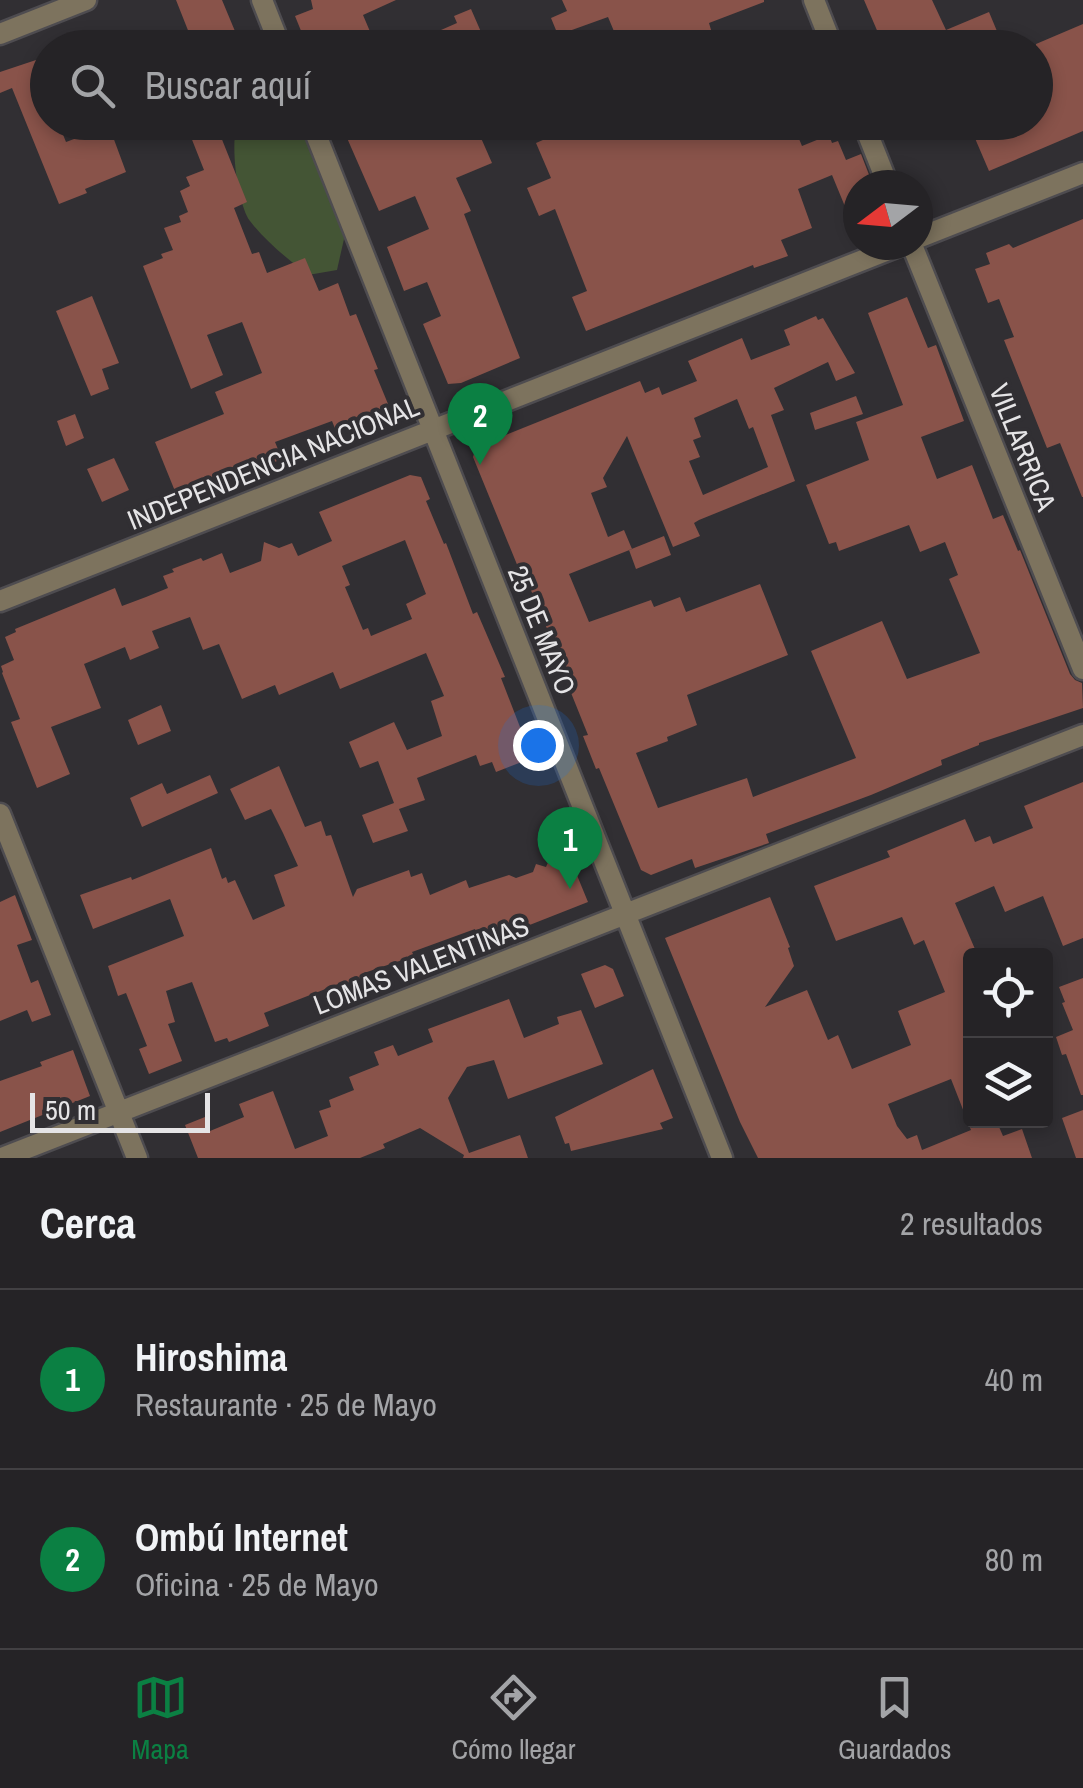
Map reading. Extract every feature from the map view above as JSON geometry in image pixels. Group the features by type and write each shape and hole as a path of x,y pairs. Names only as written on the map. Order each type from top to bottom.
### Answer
{"street":[{"path":"0,34 86,0"},
{"path":"262,0 274,30"},
{"path":"814,0 826,30"},
{"name":"25 DE MAYO","path":"318,140 722,1158"},
{"path":"870,140 882,170"},
{"path":"933,232 1083,173"},
{"name":"INDEPENDENCIA NACIONAL","path":"0,601 862,260"},
{"name":"VILLARRICA","path":"918,260 1083,669"},
{"name":"LOMAS VALENTINAS","path":"2,1158 1083,735"},
{"path":"0,814 137,1158"}],"green space":[{"path":"234,140 309,140 341,212 344,239 337,270 308,275 250,221 236,174"}],"building":[{"path":"176,0 222,0 234,30 188,30"},
{"path":"311,0 396,0 363,15 369,30 301,30 295,16 313,9"},
{"path":"562,0 764,0 709,23 711,30 613,30 608,17 572,30 556,30 551,18 567,11"},
{"path":"864,0 932,0 946,30 877,30"},
{"path":"471,9 480,30 441,30 457,23 454,16"},
{"path":"989,12 996,30 946,30"},
{"path":"1083,24 1083,131 989,171 976,140 1053,140 1053,37"},
{"path":"30,62 30,132 12,88 0,93 0,72"},
{"path":"33,140 114,140 126,172 59,204"},
{"path":"192,140 222,140 247,202 234,208 252,254 259,252 267,273 305,258 319,291 338,283 350,316 356,314 393,416 375,423 372,416 336,431 332,421 275,442 282,459 179,501 155,442 224,414 215,392 262,373 242,322 207,335 223,375 191,389 143,266 173,250 164,228 181,222 179,216 188,212 180,191 190,186 186,177 204,170"},
{"path":"348,140 482,140 492,163 456,178 471,211 464,214 520,358 461,383 448,384 423,324 441,316 427,282 404,291 387,247 429,229 415,196 379,211"},
{"path":"543,140 800,140 802,146 831,140 838,141 846,160 861,154 867,170 843,170 843,202 832,175 798,189 812,228 781,240 788,256 754,268 753,265 586,331 572,297 587,291 555,209 539,216 527,188 551,178 536,143"},
{"path":"1083,219 1082,497 1060,443 1047,448 1004,340 1014,337 999,299 988,303 975,269 990,264 986,253 1009,244 1013,248"},
{"path":"92,296 119,363 102,369 109,389 91,396 56,311"},
{"path":"907,297 928,348 936,345 964,421 921,437 937,479 972,465 993,519 1003,515 1020,550 1070,674 1082,683 1083,708 979,743 941,760 942,765 766,834 769,843 695,868 692,859 651,875 641,870 599,768 596,769 561,662 473,457 476,447 640,381 645,393 659,387 662,395 697,381 688,361 742,338 751,360 790,345 784,330 816,316 818,320 823,318 855,373 836,381 828,362 774,388 784,410 771,415 795,481 699,520 694,523 700,536 673,547 627,436 603,478 607,487 591,493 608,537 624,530 632,549 569,574 589,622 651,600 654,607 680,597 686,612 760,584 788,655 687,695 697,725 636,753 658,808 747,778 753,797 856,758 811,651 882,621 907,679 980,653 949,579 958,575 945,542 920,552 909,525 839,551 836,542 829,544 806,485 869,460 856,422 903,405 868,313","holes":["737,399 749,429 753,427 768,467 703,495 689,461 700,457 693,440 701,437 694,418"]},
{"path":"856,396 863,414 815,430 810,413"},
{"path":"75,414 84,438 66,446 57,421"},
{"path":"114,458 129,490 102,502 87,469"},
{"path":"410,475 421,477 430,499 426,501 473,614 477,612 505,677 501,678 532,758 496,772 492,762 480,766 476,755 417,778 425,800 399,809 408,831 373,843 362,815 394,803 378,761 360,768 349,742 394,722 407,750 442,736 431,701 444,696 426,653 340,689 333,672 279,695 275,685 242,699 219,644 203,650 190,617 152,631 159,648 130,660 125,647 84,664 101,708 51,727 70,774 37,788 11,722 20,719 2,673 1,666 14,660 5,637 15,629 115,588 122,606 146,597 168,588 163,576 174,572 172,569 201,558 203,561 222,553 230,573 261,561 264,542 279,548 292,543 298,556 332,541 319,512","holes":["405,540 426,594 406,604 412,619 371,636 368,628 363,630 345,587 350,585 342,566"]},
{"path":"664,536 671,555 636,569 629,550"},
{"path":"161,705 171,731 138,745 128,720"},
{"path":"279,766 305,827 321,821 326,836 331,835 353,897 357,889 409,870 411,877 422,873 430,895 466,880 469,888 509,875 516,878 533,872 536,864 546,867 550,858 567,851 588,902 481,944 475,929 412,952 414,956 364,973 368,984 350,991 346,981 264,1013 269,1026 229,1042 227,1038 215,1042 192,982 166,991 175,1022 168,1024 182,1061 149,1074 139,1049 147,1046 126,993 118,996 108,966 184,936 170,899 93,929 80,895 131,877 132,880 211,848 222,879 226,877 228,883 235,880 253,920 285,906 274,875 298,866 283,833 271,809 245,820 230,789"},
{"path":"210,775 218,793 142,827 130,798 162,783 167,794"},
{"path":"1083,782 1083,938 1063,946 1043,896 1005,912 994,886 955,903 975,948 963,948 963,1110 951,1079 888,1104 897,1126 907,1139 917,1135 922,1150 970,1128 1000,1128 1003,1136 1022,1129 1032,1158 758,1158 665,938 770,897 794,966 765,1007 807,990 828,1040 838,1035 852,1069 911,1045 898,1011 945,992 924,940 914,945 902,917 836,941 814,886 890,857 887,851 965,819 975,842 990,836 993,844 1033,828 1024,806"},
{"path":"15,895 32,940 17,945 31,983 38,980 51,1015 32,1022 27,1010 0,1021 0,902"},
{"path":"605,965 613,969 624,996 595,1008 581,974"},
{"path":"1083,978 1081,1095 1056,1037 1073,1030 1059,987"},
{"path":"509,999 524,1038 559,1024 557,1017 581,1010 603,1064 508,1099 494,1060 467,1067 448,1098 469,1153 520,1135 528,1158 463,1158 464,1155 420,1128 360,1158 198,1158 185,1125 205,1117 210,1131 244,1117 239,1104 273,1091 295,1149 328,1136 319,1111 331,1107 329,1100 354,1090 349,1077 379,1065 374,1052 393,1045 398,1056 433,1042 428,1029"},
{"path":"73,1050 90,1096 0,1132 0,1081"},
{"path":"653,1069 673,1118 660,1123 663,1129 571,1151 555,1117"},
{"path":"1083,1110 1083,1158 1076,1158 1062,1118"}],"place":[{"name":"Ombú Internet","path":"480,465"},
{"name":"Hiroshima","path":"570,889"}]}
